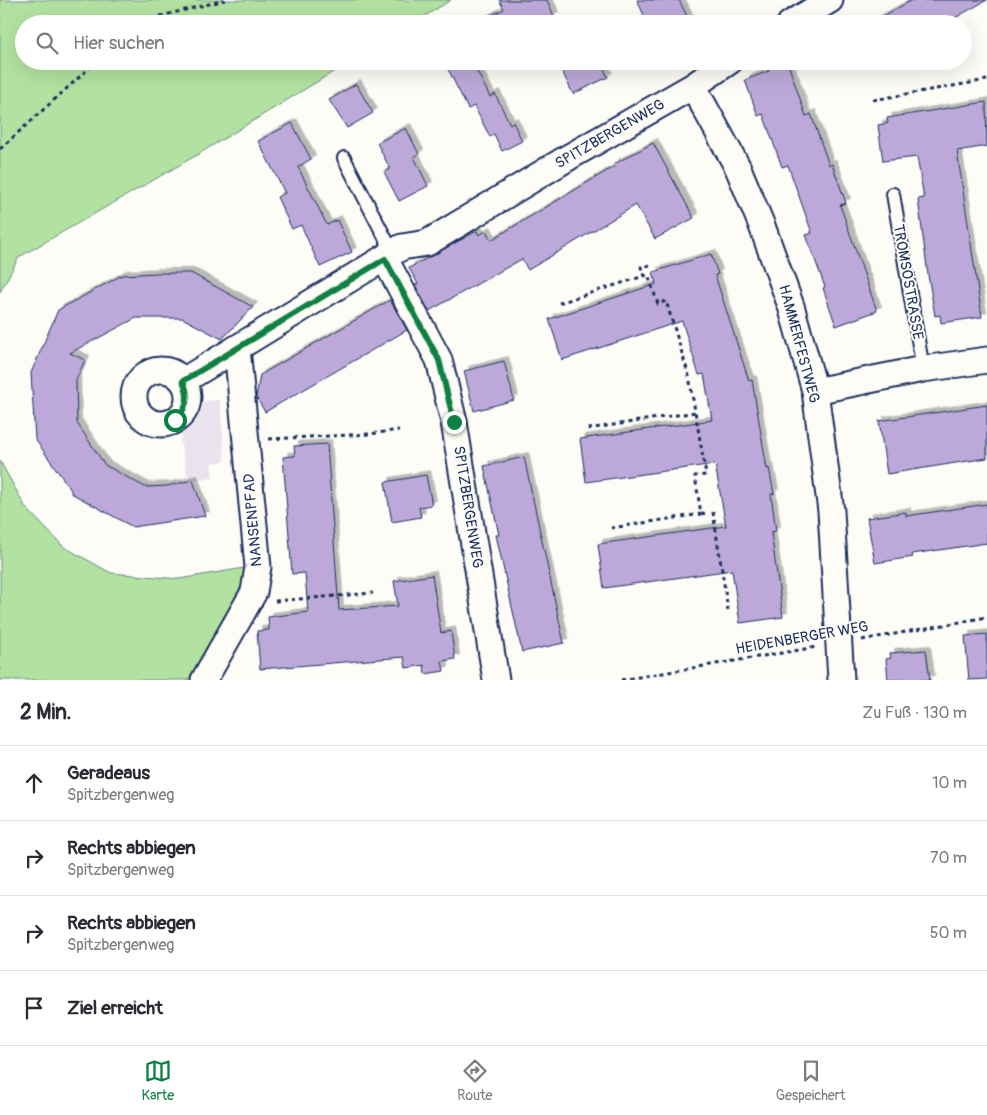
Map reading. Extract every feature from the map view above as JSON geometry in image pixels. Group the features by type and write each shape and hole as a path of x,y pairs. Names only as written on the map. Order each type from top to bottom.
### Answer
{"street":[{"path":"805,15 830,0"},
{"name":"SPITZBERGENWEG","path":"183,381 402,247 427,243 569,157 693,86 717,70"},
{"name":"HAMMERFESTWEG","path":"693,86 738,168 762,226 791,306 815,391 832,511 842,680"},
{"name":"SPITZBERGENWEG","path":"389,256 439,360 454,422 496,680"},
{"name":"NANSENPFAD","path":"204,680 247,604 256,582 258,567 237,348"},
{"path":"815,391 923,369 987,360"}],"lane":[{"path":"344,158 389,256"},
{"name":"TROMSÖSTRASSE","path":"893,194 923,369"}],"path":[{"path":"165,15 225,0"},
{"path":"0,149 87,70"},
{"path":"873,100 987,80"},
{"path":"644,276 642,268 650,265"},
{"path":"559,303 648,275 658,304 666,301 689,376 696,412 706,474 695,476 701,514"},
{"path":"588,429 696,412"},
{"path":"246,441 370,434 399,430"},
{"path":"713,512 728,610"},
{"path":"611,528 707,513"},
{"path":"247,604 373,593"},
{"name":"HEIDENBERGER WEG","path":"621,680 840,644 987,617"}],"shaded area":[{"path":"220,400 225,461 211,463 213,477 189,481 180,441 186,423 205,401"}],"green space":[{"path":"0,0 451,0 427,15 15,15 15,70 336,70 197,155 19,257 0,292"},
{"path":"0,461 26,508 64,547 111,573 179,579 250,567 239,593 188,680 0,680"}],"building":[{"path":"499,0 547,0 554,15 492,15 504,9"},
{"path":"637,0 679,0 686,15 644,15"},
{"path":"912,0 987,0 960,15 885,15"},
{"path":"448,70 476,70 490,97 495,94 510,124 513,122 522,141 502,151 494,134 490,137 474,106 468,109"},
{"path":"561,70 604,70 608,77 573,94"},
{"path":"790,70 806,116 811,114 829,165 832,164 846,203 840,205 877,311 836,326 823,288 825,287 806,235 812,233 788,165 782,167 763,114 758,116 745,80 769,71"},
{"path":"356,84 373,113 347,128 329,100"},
{"path":"986,102 987,146 957,151 982,317 941,323 940,315 935,316 928,275 918,199 924,198 917,157 883,161 878,125 888,123 887,118"},
{"path":"292,123 311,159 298,167 327,225 337,220 352,252 320,267 301,225 292,229 277,197 285,193 258,141"},
{"path":"406,128 419,154 414,157 428,186 399,201 384,172 390,169 377,143"},
{"path":"653,143 694,218 655,239 636,205 528,270 522,259 429,311 415,285 418,284 409,268 477,231 479,235 486,231 491,240 615,166 614,164"},
{"path":"711,254 718,274 715,275 749,381 752,380 767,469 769,468 774,494 771,494 776,531 771,532 783,617 740,623 732,570 604,588 598,544 726,526 715,464 586,482 580,439 712,420 704,374 699,375 682,321 562,360 549,319 656,284 653,272"},
{"path":"191,273 253,307 222,339 182,318 136,318 70,353 85,360 76,380 77,423 105,465 145,487 167,486 193,480 205,516 133,527 71,493 71,490 35,439 31,373 58,310 122,275"},
{"path":"390,300 407,330 265,412 256,397 260,375"},
{"path":"504,361 514,400 474,411 464,371"},
{"path":"987,405 987,458 887,474 879,421"},
{"path":"327,444 339,610 398,606 394,581 432,575 441,633 451,631 455,659 442,661 444,671 425,674 424,665 406,668 404,657 260,669 257,631 269,630 268,617 308,612 305,573 292,574 283,457 295,456 294,446"},
{"path":"524,457 564,643 522,652 496,535 499,535 484,466"},
{"path":"426,475 432,505 419,507 421,517 392,522 385,482"},
{"path":"987,504 987,543 912,554 913,557 875,563 867,518 906,512 906,516"},
{"path":"987,634 987,679 969,680 965,636"},
{"path":"926,650 930,680 888,680 886,659 891,658 890,653"}],"route":[{"path":"175,420 185,409 188,400 187,389 183,381 385,259 439,360 454,422"}]}
